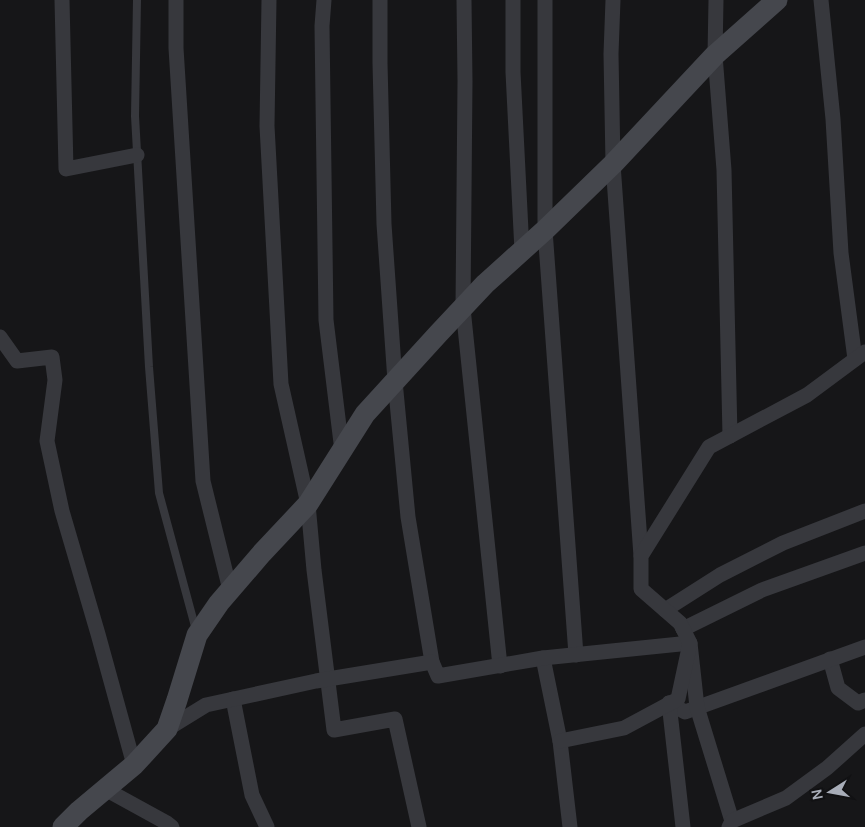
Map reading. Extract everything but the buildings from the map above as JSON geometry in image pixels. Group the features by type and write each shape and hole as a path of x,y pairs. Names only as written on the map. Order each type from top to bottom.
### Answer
{"main road":[{"path":"63,827 79,811 134,765 167,729 197,635 230,590 308,504 366,414 485,284 545,230 613,164 716,55 777,0"}],"street":[{"path":"62,0 66,169 138,155"},
{"path":"176,0 176,48 203,480 230,590"},
{"path":"269,0 267,126 282,384 308,504 314,570 334,730 395,719 419,827"},
{"path":"324,0 322,26 326,320 342,451"},
{"path":"380,0 384,224 395,381 408,517 432,662 438,676 543,658 690,643"},
{"path":"464,0 463,308 500,666"},
{"path":"513,0 513,72 522,251"},
{"path":"546,0 545,230 576,655"},
{"path":"613,0 611,54 613,164 641,556 641,590 680,622 690,643 697,708 731,824 786,798 827,768 865,734"},
{"path":"716,0 716,55 724,170 730,436"},
{"path":"641,556 709,447 807,395 862,355 841,253 833,119 821,0"},
{"path":"0,337 17,361 52,357 55,380 48,442 49,450 62,512 134,765"},
{"path":"665,610 720,575 783,543 865,511"},
{"path":"683,629 762,590 865,553"},
{"path":"560,741 624,728 678,699 690,643"},
{"path":"669,703 685,712 865,647"},
{"path":"543,658 560,741 570,827"},
{"path":"830,659 838,688 858,703 865,700"},
{"path":"167,729 206,705 329,679 432,662"},
{"path":"233,699 252,795 268,827"},
{"path":"669,703 683,827"},
{"path":"105,789 172,827"}],"lane":[{"path":"137,0 135,116 149,368 159,493 197,635"}]}
